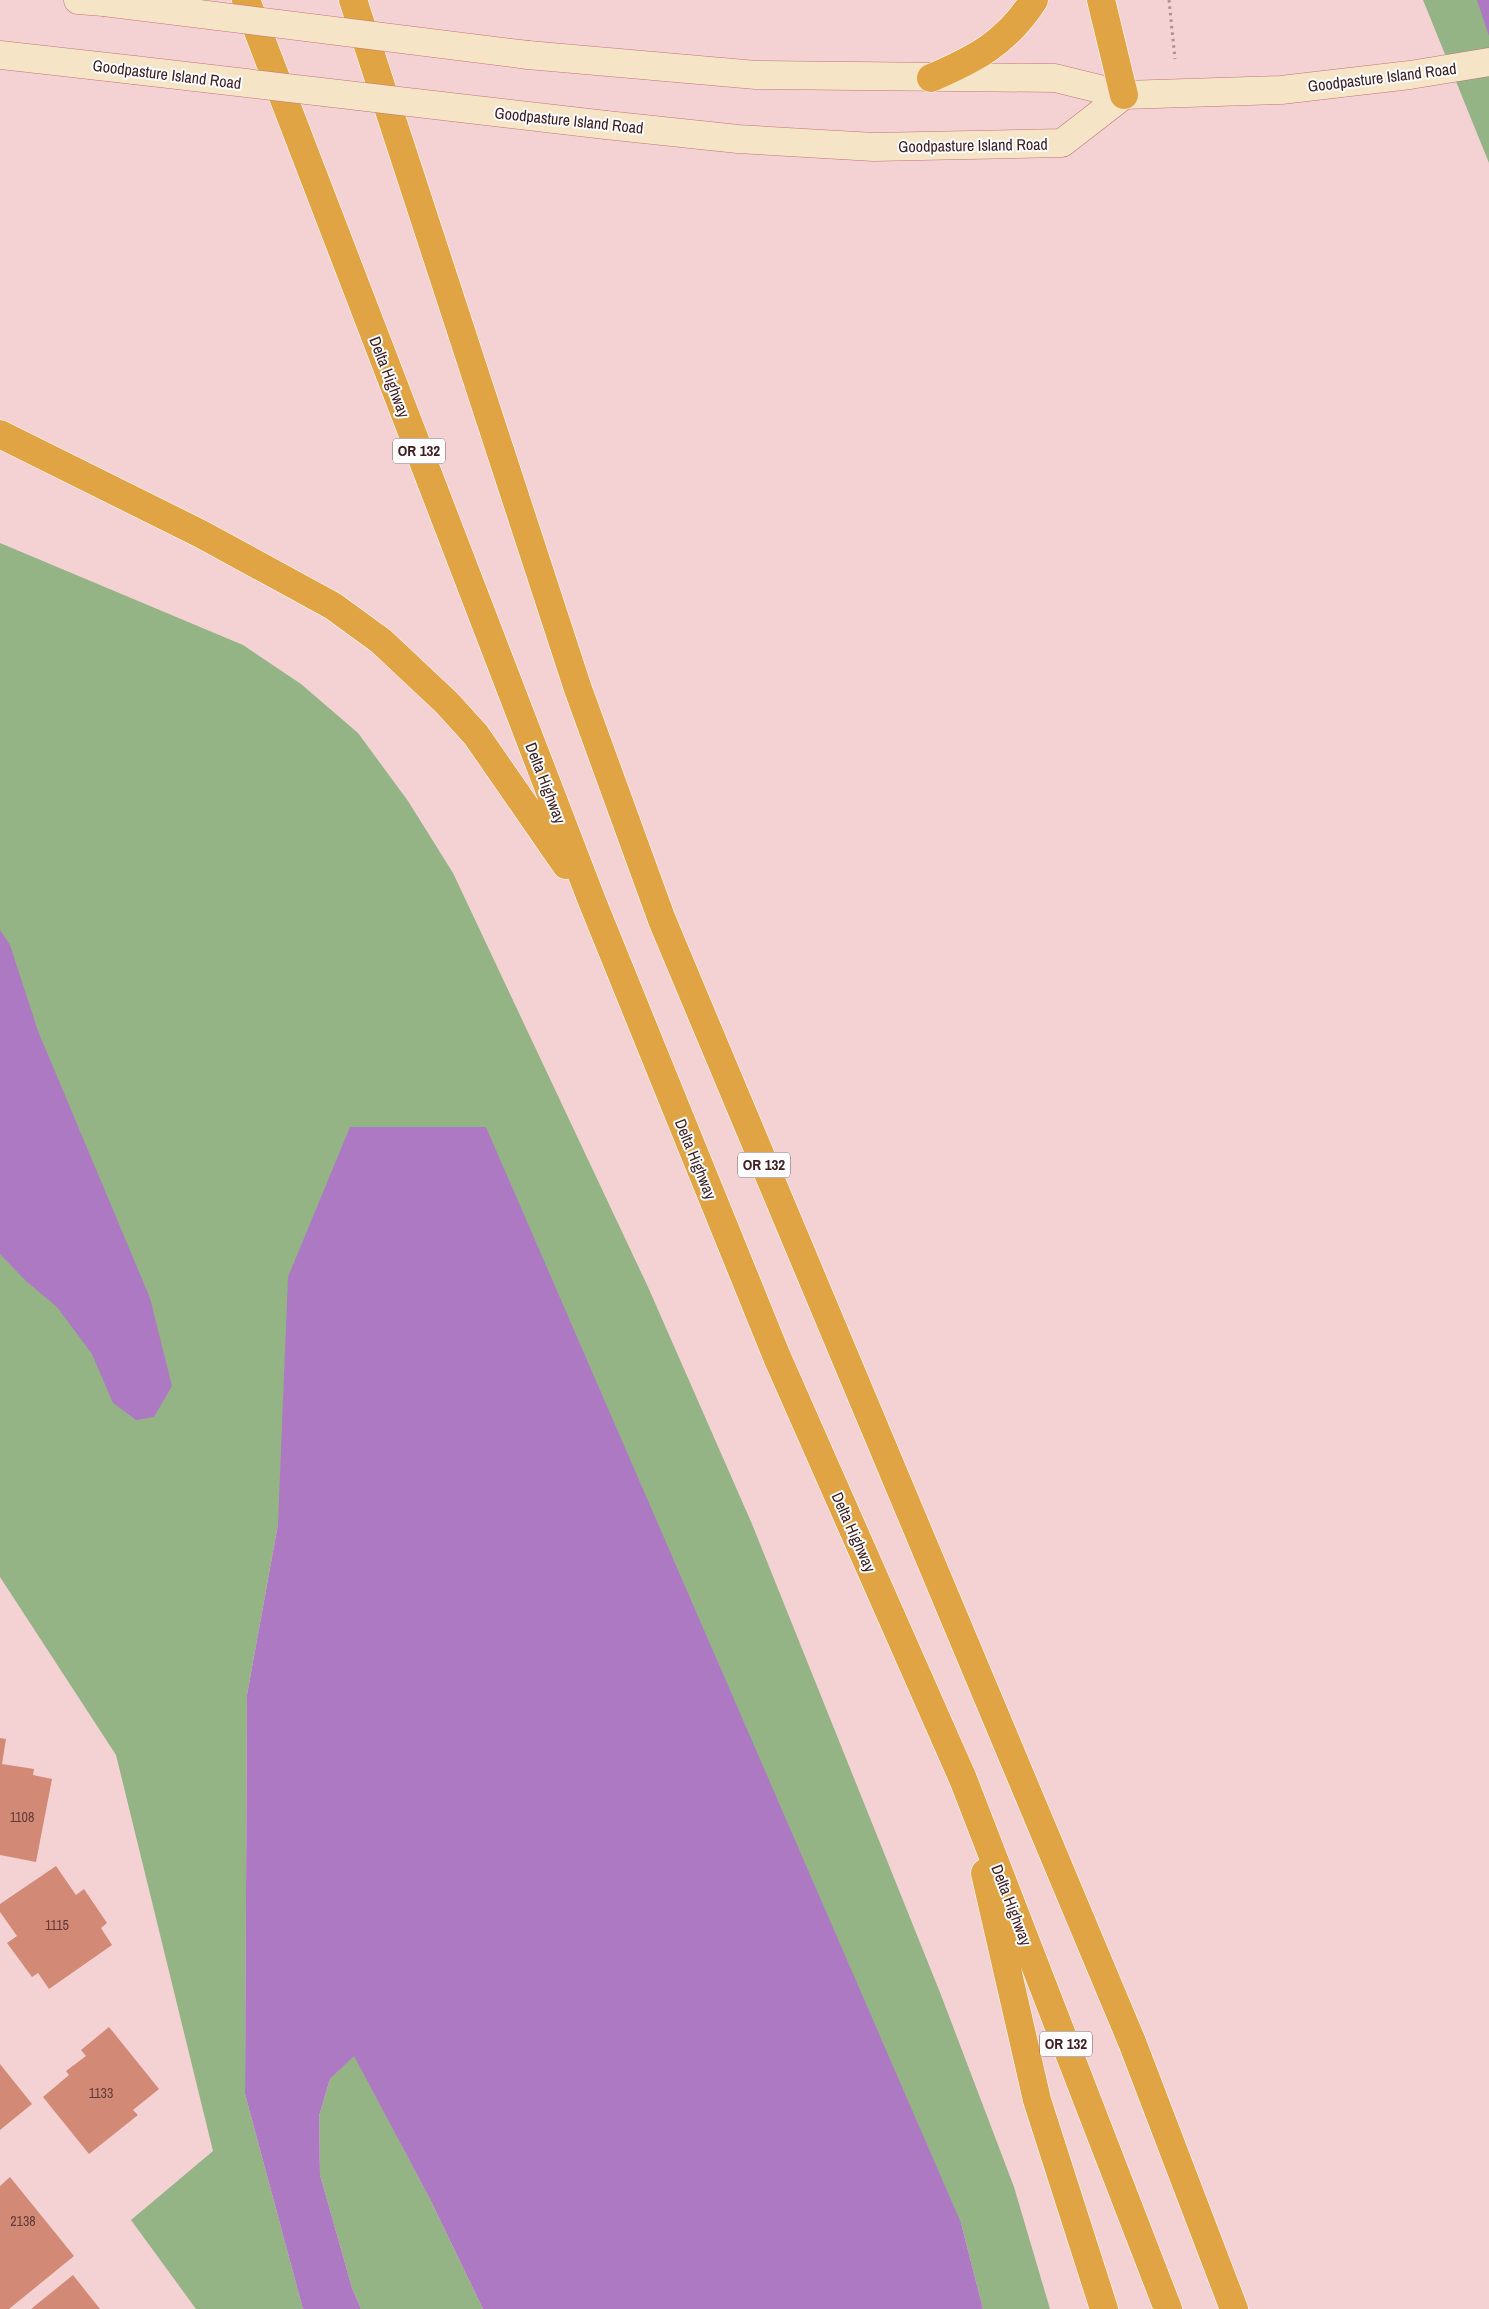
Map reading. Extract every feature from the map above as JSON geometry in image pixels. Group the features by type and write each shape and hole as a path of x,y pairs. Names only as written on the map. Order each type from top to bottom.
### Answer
{"highway":[{"name":"Delta Highway","path":"246,0 592,902 777,1357 963,1779 1168,2309"},
{"name":"OR 132","path":"353,0 578,689 662,920 1132,2042 1234,2309"},
{"path":"931,78 963,64 988,49 1018,24 1034,0"},
{"path":"1101,0 1124,96"},
{"path":"0,434 200,534 325,602 381,641 448,703 476,735 592,902"},
{"path":"963,1779 1037,2100 1104,2309"}],"main road":[{"name":"Goodpasture Island Road","path":"91,1 528,55 756,75 1055,78 1124,96 1282,90 1410,75 1489,62"},
{"name":"Goodpasture Island Road","path":"0,55 738,139 874,147 1062,143 1124,96"}],"path":[{"path":"1169,0 1178,93"}],"green space":[{"path":"1423,0 1489,0 1489,163"},
{"path":"0,543 243,645 301,684 358,733 408,801 453,873 648,1287 752,1524 941,1995 1014,2187 1050,2309 983,2309 961,2223 278,1524 247,1695 245,2094 303,2309 196,2309 131,2220 213,2151 116,1755 0,1577"},
{"path":"354,2055 430,2199 483,2309 361,2309 352,2288 320,2175 319,2116 330,2079"}],"shaded area":[{"path":"1477,0 1489,0 1489,36"},
{"path":"0,930 10,945 38,1031 150,1298 172,1386 154,1417 136,1420 113,1403 92,1354 57,1307 26,1281 0,1254"},
{"path":"350,1127 486,1127 961,2223 983,2309 483,2309 430,2199 354,2056 330,2079 319,2116 320,2175 352,2288 361,2309 303,2309 245,2094 247,1695 278,1524 288,1277"}],"building":[{"path":"0,1738 6,1739 2,1764 34,1769 33,1775 52,1779 36,1862 0,1855"},
{"path":"56,1866 76,1895 84,1889 107,1923 101,1928 112,1945 49,1989 38,1973 32,1977 7,1943 17,1936 0,1912 0,1904"},
{"path":"109,2027 159,2089 133,2110 138,2115 89,2154 43,2097 69,2075 66,2071 86,2056 81,2050"},
{"path":"0,2064 32,2104 0,2130"},
{"path":"10,2177 74,2256 9,2309 0,2309 0,2186"},
{"path":"73,2275 100,2309 31,2309"}]}
